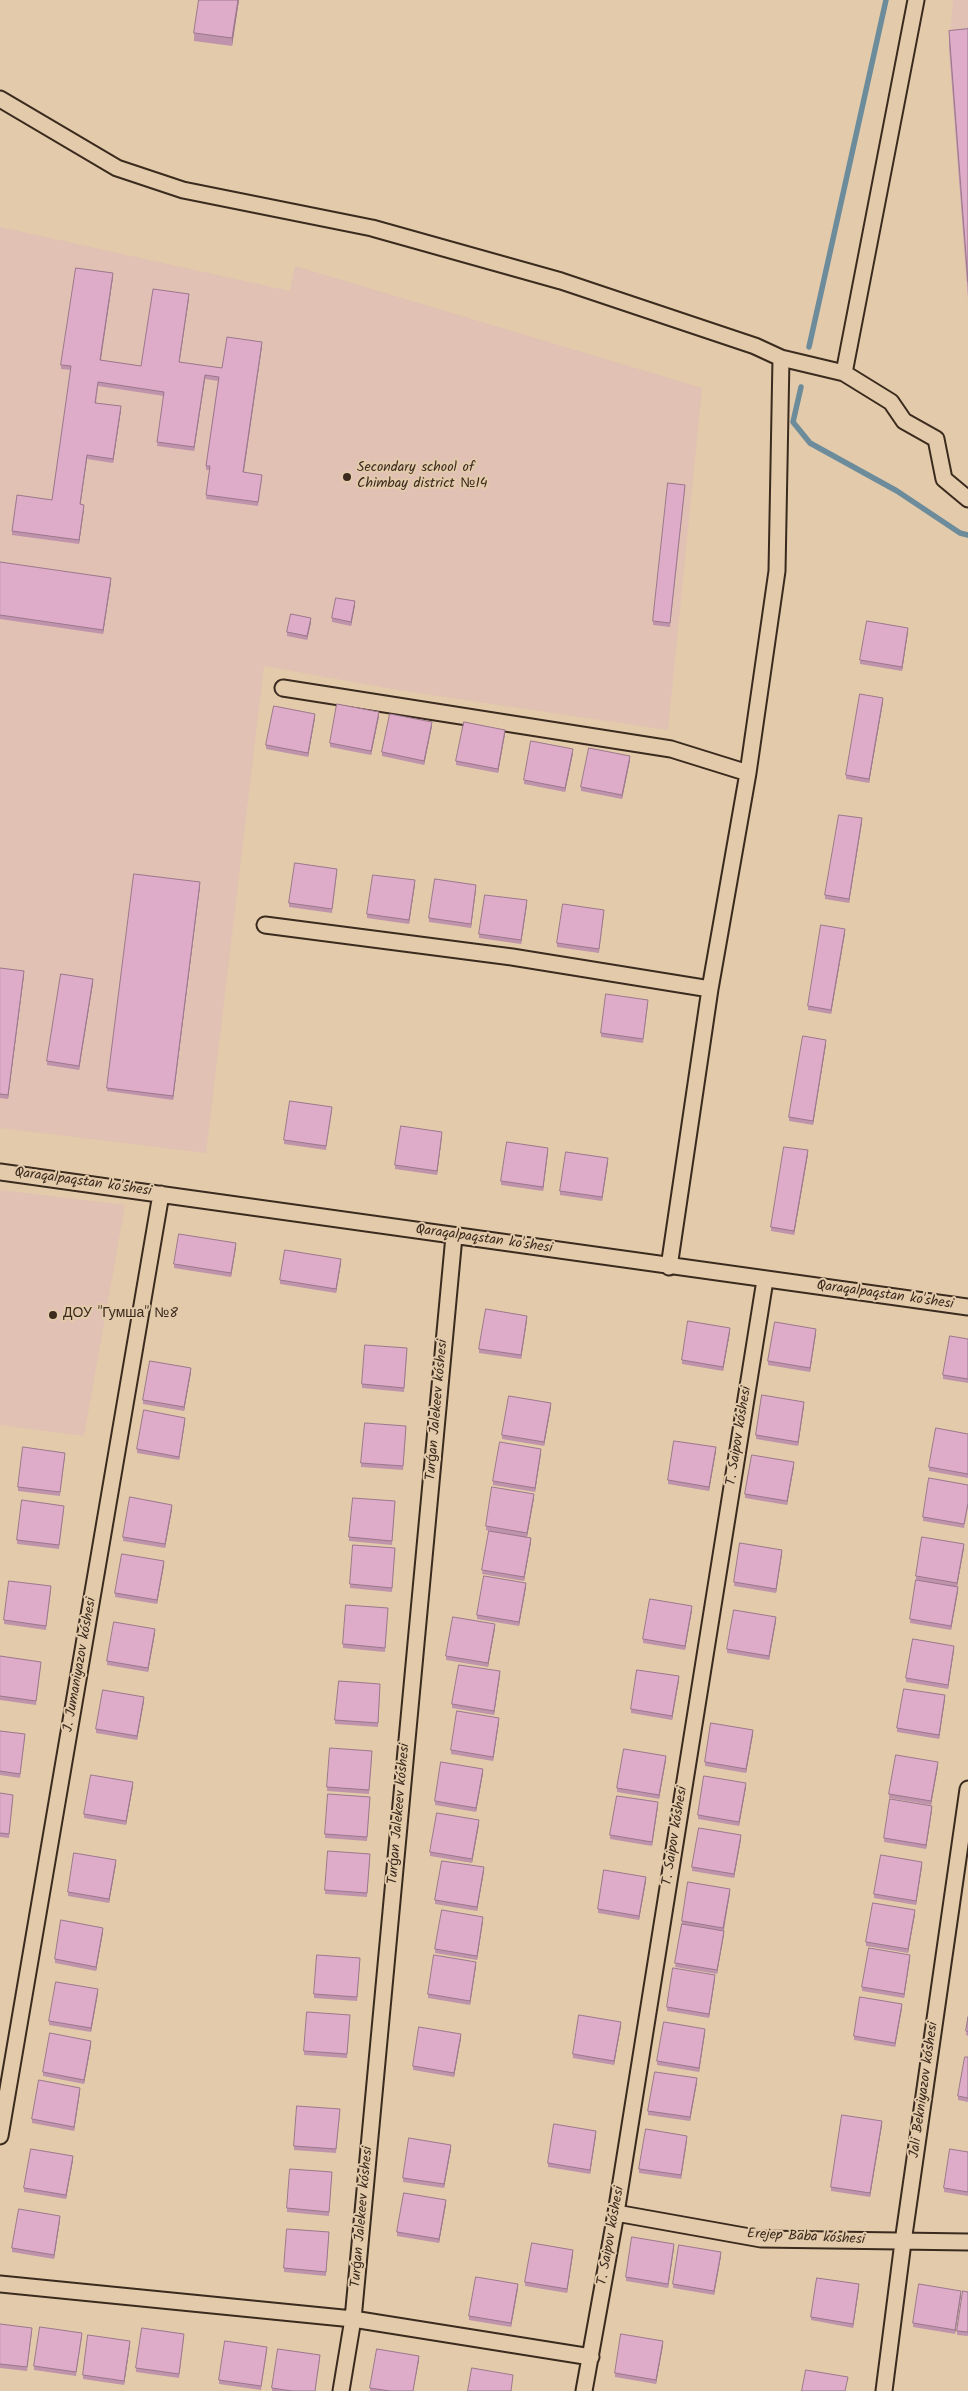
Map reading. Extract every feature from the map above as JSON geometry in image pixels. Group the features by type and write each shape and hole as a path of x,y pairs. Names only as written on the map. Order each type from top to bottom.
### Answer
{"street":[{"path":"844,373 916,0"},
{"path":"0,99 117,168 183,190 372,228 552,278 755,346 781,358 844,373 891,402 904,421 936,439 944,480 968,499"},
{"path":"669,1267 710,989 748,773 777,572 781,358"},
{"path":"283,688 671,749 748,773"},
{"path":"265,925 512,957 710,989"},
{"name":"Qaraqalpaqstan ko'shesi","path":"0,1172 669,1267 968,1307"},
{"name":"J. Jumaniyazov kóshesi","path":"0,2136 161,1194"},
{"name":"Turǵan Jalekeev kóshesi","path":"341,2391 353,2319 454,1236"},
{"name":"T. Saipov kóshesi","path":"584,2391 616,2213 765,1280"},
{"name":"Jali Bekniyazov kóshesi","path":"884,2391 903,2242 968,1789"},
{"name":"Erejep Baba kóshesi","path":"616,2213 761,2239 968,2242"},
{"path":"0,2284 353,2319 591,2357"}],"shaded area":[{"path":"953,0 968,0 968,303 949,46"},
{"name":"Secondary school of Chimbay district №14","path":"0,227 290,291 295,266 702,388 668,730 398,690 264,666 206,1153 0,1128"},
{"name":"ДОУ \"Гумша\" №8","path":"0,1190 125,1205 84,1436 0,1425"}],"building":[{"path":"199,0 238,0 232,38 194,33"},
{"path":"968,29 968,282 949,31"},
{"path":"76,268 113,273 100,360 141,366 153,289 189,294 179,362 222,368 227,337 262,342 243,472 262,475 258,502 206,495 210,466 206,466 219,377 205,375 194,447 157,442 164,392 98,382 95,403 121,406 113,459 87,455 80,504 84,505 79,540 12,531 17,495 52,500 71,366 61,365"},
{"path":"668,483 685,485 670,623 653,621"},
{"path":"0,562 111,578 103,630 0,615"},
{"path":"336,598 355,601 351,622 332,618"},
{"path":"291,614 311,618 307,636 287,632"},
{"path":"867,621 908,628 902,667 860,660"},
{"path":"860,694 883,698 869,779 846,775"},
{"path":"337,704 379,712 371,751 330,743"},
{"path":"274,706 315,714 308,753 266,745"},
{"path":"390,714 432,722 424,761 382,752"},
{"path":"464,722 505,730 498,769 456,761"},
{"path":"531,741 573,749 565,788 524,780"},
{"path":"589,748 630,756 622,795 581,787"},
{"path":"839,815 862,818 849,899 825,895"},
{"path":"295,863 337,869 332,909 289,903"},
{"path":"134,874 200,882 173,1096 107,1088"},
{"path":"373,875 415,880 409,920 367,914"},
{"path":"435,879 476,885 471,924 429,918"},
{"path":"485,895 527,900 521,940 479,934"},
{"path":"563,904 604,910 599,949 557,943"},
{"path":"821,925 845,929 831,1010 808,1006"},
{"path":"0,968 24,971 8,1095 0,1094"},
{"path":"61,974 93,979 79,1066 47,1061"},
{"path":"606,994 648,1000 643,1039 601,1033"},
{"path":"803,1036 826,1040 813,1121 789,1117"},
{"path":"290,1101 332,1107 326,1146 284,1140"},
{"path":"401,1126 442,1132 437,1171 395,1165"},
{"path":"507,1142 548,1148 543,1187 501,1181"},
{"path":"784,1147 808,1150 794,1231 771,1227"},
{"path":"566,1152 608,1158 602,1197 560,1191"},
{"path":"179,1234 236,1243 231,1273 174,1264"},
{"path":"285,1250 341,1259 336,1289 280,1280"},
{"path":"486,1309 527,1316 521,1355 479,1349"},
{"path":"688,1321 730,1328 723,1367 682,1360"},
{"path":"775,1322 816,1329 810,1368 768,1361"},
{"path":"950,1336 968,1339 968,1379 943,1375"},
{"path":"365,1345 407,1348 404,1388 362,1384"},
{"path":"150,1361 191,1368 184,1407 143,1400"},
{"path":"762,1395 804,1402 798,1442 756,1435"},
{"path":"509,1396 551,1403 544,1442 502,1435"},
{"path":"144,1410 185,1418 179,1457 137,1449"},
{"path":"365,1423 406,1426 403,1466 361,1463"},
{"path":"936,1428 968,1434 968,1474 929,1467"},
{"path":"674,1441 716,1447 709,1487 668,1480"},
{"path":"500,1442 541,1449 535,1488 493,1481"},
{"path":"23,1447 65,1453 60,1492 18,1487"},
{"path":"752,1455 794,1462 787,1501 745,1494"},
{"path":"929,1478 968,1485 968,1503 964,1524 923,1517"},
{"path":"492,1487 534,1494 527,1533 486,1526"},
{"path":"130,1497 172,1505 165,1544 123,1537"},
{"path":"353,1498 395,1501 392,1541 349,1537"},
{"path":"22,1500 64,1506 59,1545 17,1540"},
{"path":"489,1531 531,1538 524,1577 482,1570"},
{"path":"922,1537 964,1544 957,1583 916,1576"},
{"path":"740,1543 782,1550 776,1589 734,1582"},
{"path":"353,1545 395,1548 392,1588 350,1584"},
{"path":"122,1554 164,1561 157,1600 115,1593"},
{"path":"484,1576 526,1583 519,1622 477,1615"},
{"path":"916,1580 958,1587 951,1626 910,1619"},
{"path":"9,1581 51,1586 46,1626 4,1620"},
{"path":"650,1599 692,1606 685,1646 643,1639"},
{"path":"346,1605 388,1608 385,1648 343,1644"},
{"path":"734,1610 776,1617 769,1656 727,1649"},
{"path":"453,1617 495,1624 488,1663 446,1656"},
{"path":"114,1622 155,1629 148,1668 107,1661"},
{"path":"913,1639 954,1646 948,1685 906,1678"},
{"path":"0,1656 41,1662 36,1701 0,1696"},
{"path":"459,1665 500,1671 494,1711 452,1704"},
{"path":"637,1670 679,1676 672,1716 631,1709"},
{"path":"339,1681 380,1684 378,1723 335,1720"},
{"path":"904,1689 945,1695 939,1735 897,1728"},
{"path":"103,1690 144,1697 137,1736 96,1729"},
{"path":"457,1711 499,1718 493,1757 451,1750"},
{"path":"711,1723 753,1730 746,1769 705,1762"},
{"path":"0,1731 25,1734 20,1774 0,1771"},
{"path":"330,1748 372,1751 369,1790 327,1787"},
{"path":"624,1749 666,1756 659,1795 617,1788"},
{"path":"896,1755 938,1762 931,1801 889,1794"},
{"path":"441,1762 483,1769 476,1808 435,1801"},
{"path":"91,1775 133,1782 126,1821 84,1814"},
{"path":"704,1776 746,1783 739,1822 698,1815"},
{"path":"0,1793 13,1795 9,1834 0,1833"},
{"path":"328,1794 370,1797 367,1837 325,1834"},
{"path":"617,1796 658,1802 652,1842 610,1835"},
{"path":"890,1799 932,1806 926,1845 884,1838"},
{"path":"437,1813 479,1820 472,1859 430,1852"},
{"path":"699,1828 741,1835 734,1874 692,1867"},
{"path":"328,1851 370,1854 367,1893 325,1890"},
{"path":"74,1853 116,1860 109,1899 68,1892"},
{"path":"881,1855 922,1862 916,1901 874,1894"},
{"path":"442,1861 484,1867 477,1907 435,1900"},
{"path":"604,1870 646,1877 639,1916 598,1909"},
{"path":"688,1882 730,1889 723,1928 682,1921"},
{"path":"873,1903 915,1910 908,1949 866,1942"},
{"path":"442,1910 483,1917 477,1956 435,1949"},
{"path":"61,1920 103,1928 96,1967 55,1959"},
{"path":"682,1924 724,1931 717,1970 675,1963"},
{"path":"869,1948 910,1955 904,1994 862,1987"},
{"path":"317,1955 360,1958 357,1997 314,1994"},
{"path":"434,1955 476,1962 470,2001 428,1994"},
{"path":"673,1968 715,1975 709,2014 667,2007"},
{"path":"56,1982 98,1989 91,2028 49,2021"},
{"path":"860,1997 902,2004 895,2043 854,2036"},
{"path":"307,2012 350,2015 347,2054 304,2051"},
{"path":"579,2015 621,2022 614,2061 573,2054"},
{"path":"664,2022 705,2029 699,2068 657,2061"},
{"path":"419,2027 461,2034 454,2073 413,2066"},
{"path":"50,2033 91,2041 84,2080 43,2072"},
{"path":"965,2057 968,2057 968,2098 958,2096"},
{"path":"655,2072 697,2078 690,2117 648,2111"},
{"path":"39,2080 80,2088 74,2127 32,2119"},
{"path":"297,2106 340,2109 336,2149 294,2146"},
{"path":"842,2115 882,2121 870,2193 831,2187"},
{"path":"554,2124 596,2131 590,2170 548,2163"},
{"path":"646,2129 687,2136 681,2175 639,2169"},
{"path":"409,2138 451,2145 444,2184 403,2178"},
{"path":"31,2149 73,2156 66,2195 24,2188"},
{"path":"950,2149 968,2152 968,2192 944,2188"},
{"path":"290,2169 332,2172 329,2212 287,2208"},
{"path":"404,2193 446,2200 439,2239 397,2232"},
{"path":"19,2209 60,2216 54,2255 12,2248"},
{"path":"287,2229 329,2232 326,2272 284,2268"},
{"path":"632,2237 674,2244 668,2284 626,2277"},
{"path":"532,2243 573,2250 567,2289 525,2282"},
{"path":"679,2245 721,2252 714,2291 673,2284"},
{"path":"476,2277 518,2284 511,2323 469,2316"},
{"path":"817,2278 859,2284 853,2324 811,2317"},
{"path":"919,2284 961,2291 955,2330 913,2323"},
{"path":"963,2291 968,2292 968,2332 957,2331"},
{"path":"0,2324 32,2328 27,2367 0,2364"},
{"path":"40,2327 82,2333 76,2372 34,2366"},
{"path":"142,2328 184,2334 179,2374 136,2368"},
{"path":"621,2334 663,2341 656,2380 615,2373"},
{"path":"88,2335 130,2341 124,2381 83,2375"},
{"path":"225,2341 267,2347 261,2386 219,2380"},
{"path":"278,2349 320,2355 315,2391 292,2391 272,2388"},
{"path":"377,2349 419,2356 413,2391 390,2391 370,2388"},
{"path":"472,2368 513,2375 511,2391 468,2391"},
{"path":"806,2370 848,2377 845,2391 802,2391"}],"waterway":[{"path":"809,347 886,0"},
{"path":"801,387 793,422 810,443 897,491 960,533 968,535"}],"place":[{"name":"Secondary school of Chimbay district №14","path":"347,477"},
{"name":"ДОУ \"Гумша\" №8","path":"53,1315"}]}
